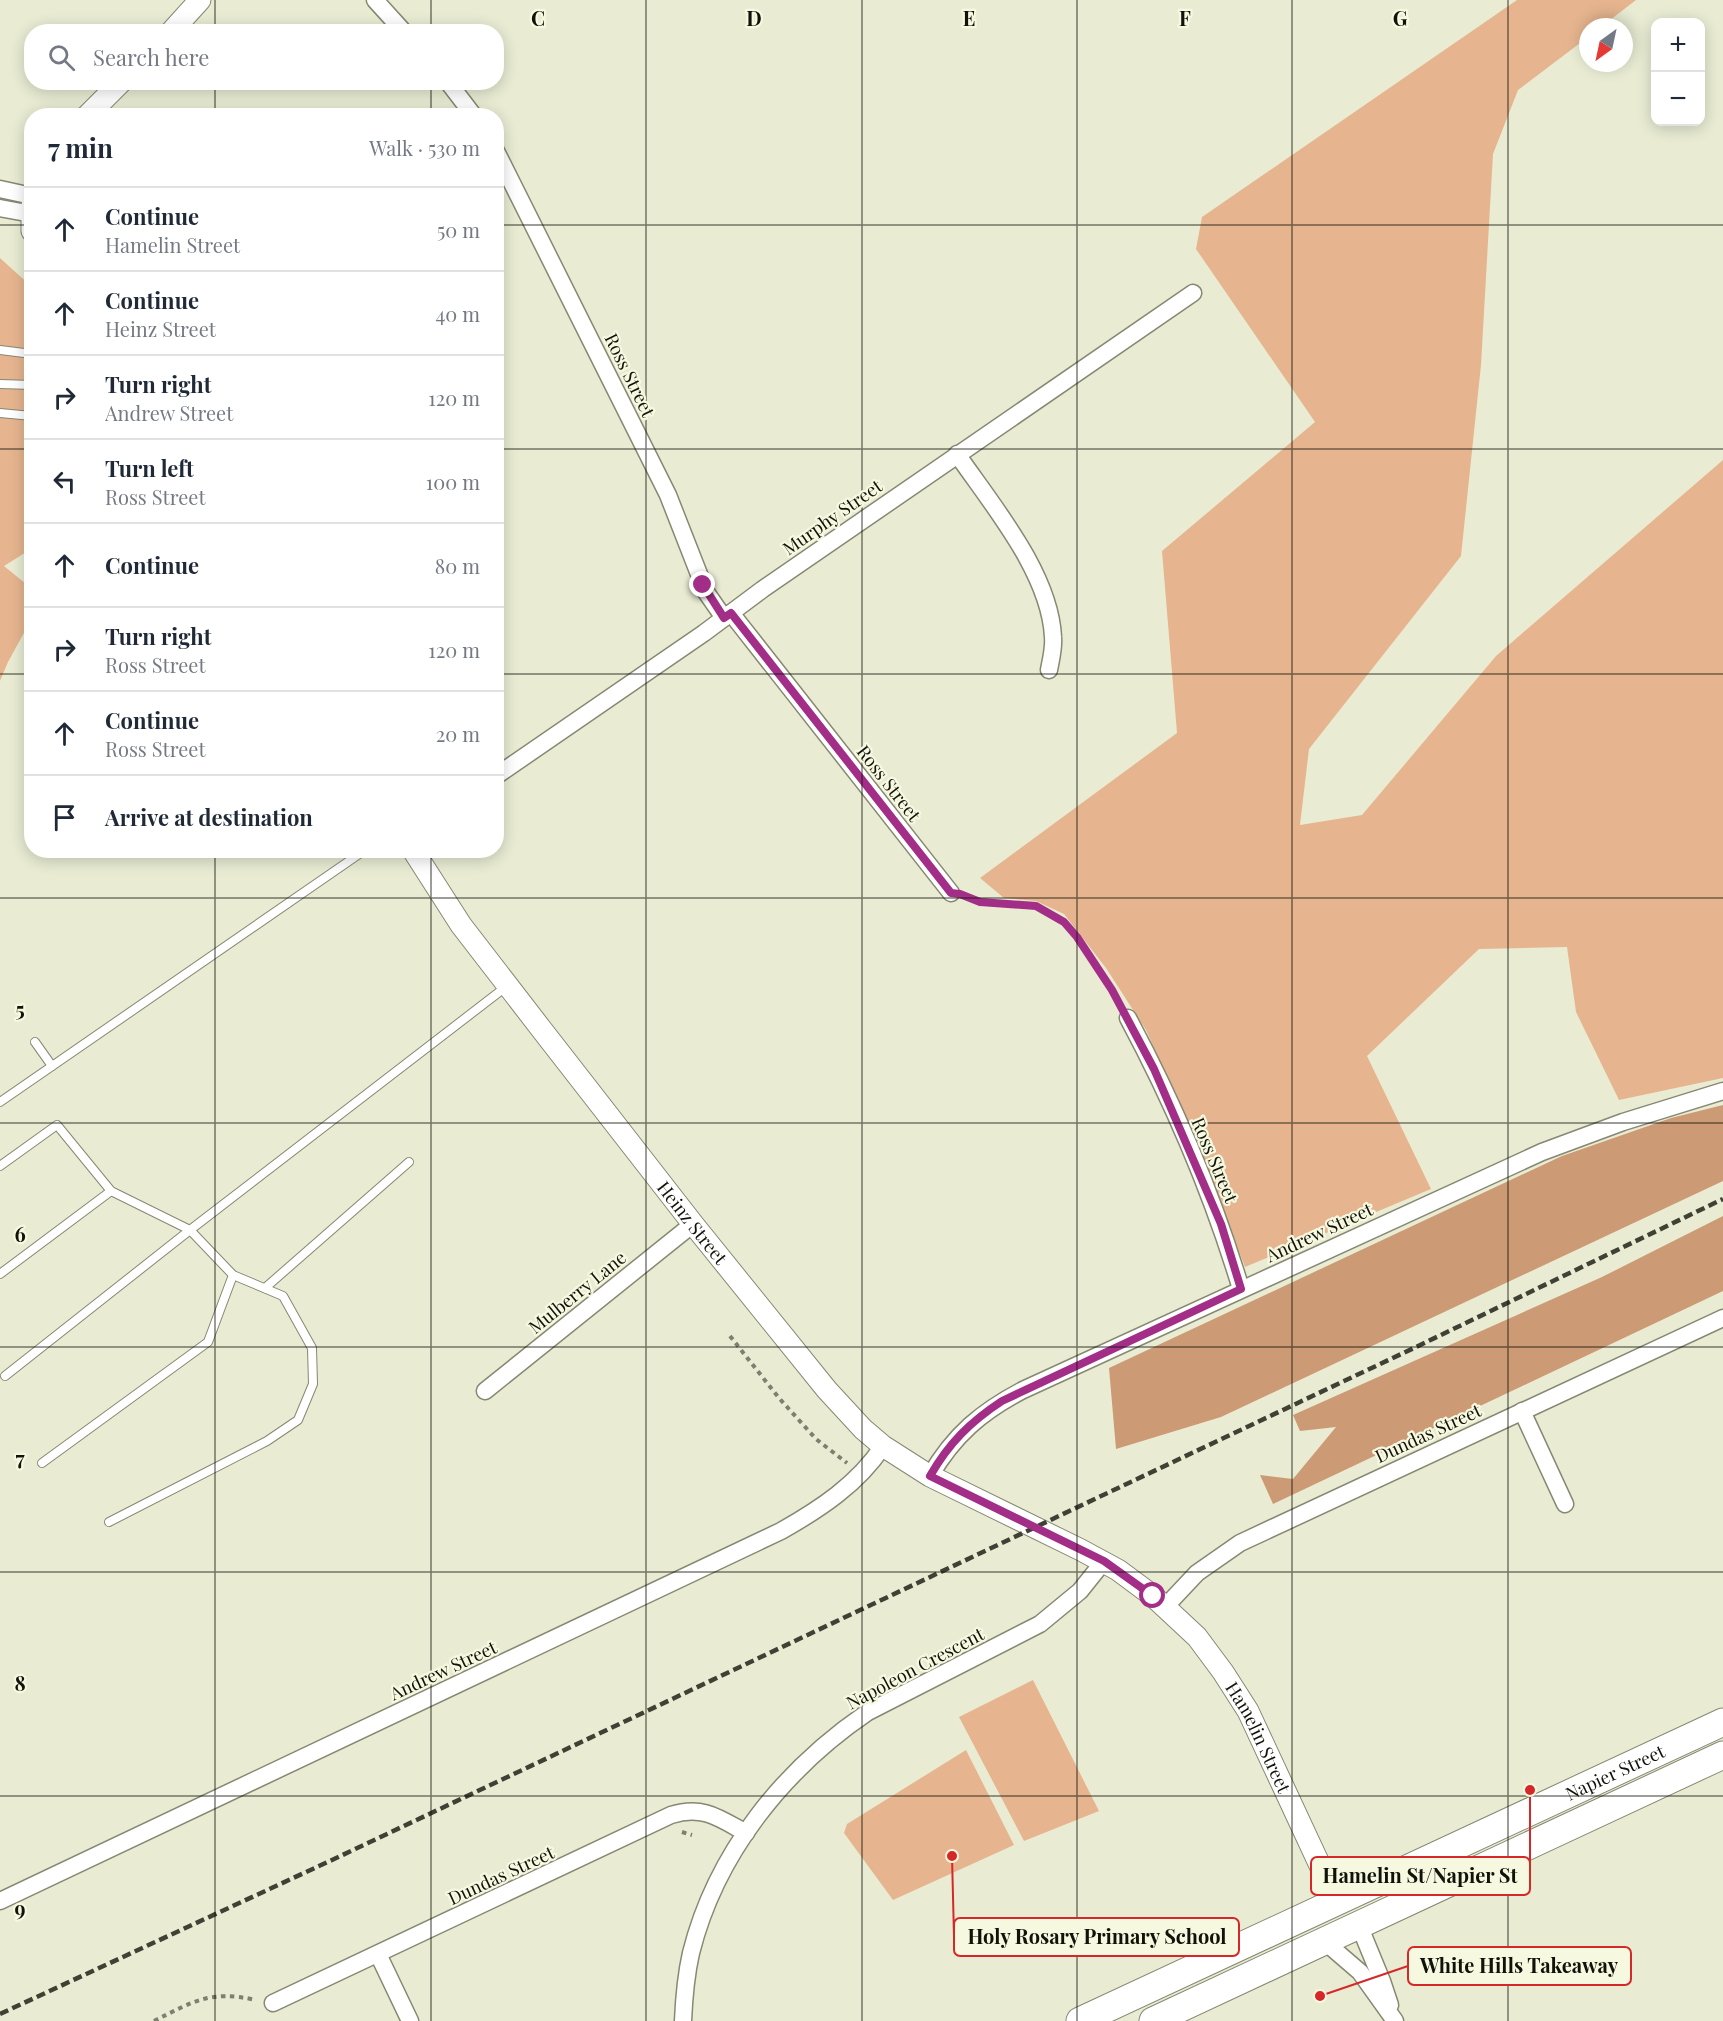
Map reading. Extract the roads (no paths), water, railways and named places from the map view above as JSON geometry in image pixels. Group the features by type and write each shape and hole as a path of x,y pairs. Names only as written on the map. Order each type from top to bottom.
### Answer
{"highway":[{"name":"Napier Street","path":"1080,2021 1723,1722"},
{"name":"Napier Street","path":"1153,2021 1723,1755"},
{"name":"Hamelin Street","path":"1337,1902 1359,1925"}],"street":[{"path":"178,24 200,0"},
{"path":"375,0 397,24"},
{"path":"95,108 113,90"},
{"path":"109,108 123,90"},
{"path":"454,90 468,108"},
{"name":"Ross Street","path":"504,167 668,495 706,592 951,893"},
{"path":"0,189 24,207"},
{"path":"0,208 24,211"},
{"name":"Murphy Street","path":"504,770 957,454 1193,293"},
{"path":"957,454 1013,535 1036,574 1053,637 1049,670"},
{"name":"Heinz Street","path":"418,858 461,925 693,1224 827,1390 863,1429 883,1446 930,1476 1035,1527"},
{"name":"Ross Street","path":"1128,1018 1154,1069 1221,1224 1241,1289"},
{"name":"Andrew Street","path":"930,1476 957,1437 1002,1401 1542,1152 1623,1122 1723,1091"},
{"name":"Mulberry Lane","path":"485,1391 693,1224"},
{"name":"Dundas Street","path":"1166,1607 1197,1573 1240,1543 1723,1317"},
{"path":"1522,1411 1565,1504"},
{"name":"Andrew Street","path":"0,1901 772,1536 808,1515 845,1488 874,1460 883,1446"},
{"name":"Hamelin Street","path":"1035,1527 1104,1561 1166,1607 1197,1637 1236,1691 1259,1733 1337,1902"},
{"name":"Napoleon Crescent","path":"683,2021 691,1954 703,1913 746,1833 772,1796 795,1771 845,1728 890,1700 1040,1624 1080,1591 1104,1561"},
{"name":"Dundas Street","path":"273,2003 671,1815 687,1810 702,1811 719,1817 746,1833"},
{"name":"Hamelin Street","path":"1359,1925 1382,1981 1395,2021"},
{"name":"Hamelin Street","path":"1324,1941 1360,1972 1395,2021"},
{"path":"378,1954 410,2021"}],"lane":[{"path":"0,350 24,353"},
{"path":"0,384 24,385"},
{"path":"0,413 24,415"},
{"path":"0,1102 353,858"},
{"path":"5,1376 190,1230 508,986"},
{"path":"35,1042 52,1066"},
{"path":"0,1166 57,1125 111,1191 190,1230 232,1275 283,1296 312,1348 313,1384 298,1420 267,1441 109,1522"},
{"path":"265,1288 409,1162"},
{"path":"0,1274 111,1191"},
{"path":"42,1463 208,1342 232,1275"}],"railway":[{"path":"0,2014 332,1860 1416,1347 1723,1199"}],"place":[{"name":"Hamelin St/Napier St","path":"1530,1790"},
{"name":"Holy Rosary Primary School","path":"952,1856"},
{"name":"White Hills Takeaway","path":"1320,1996"}]}
